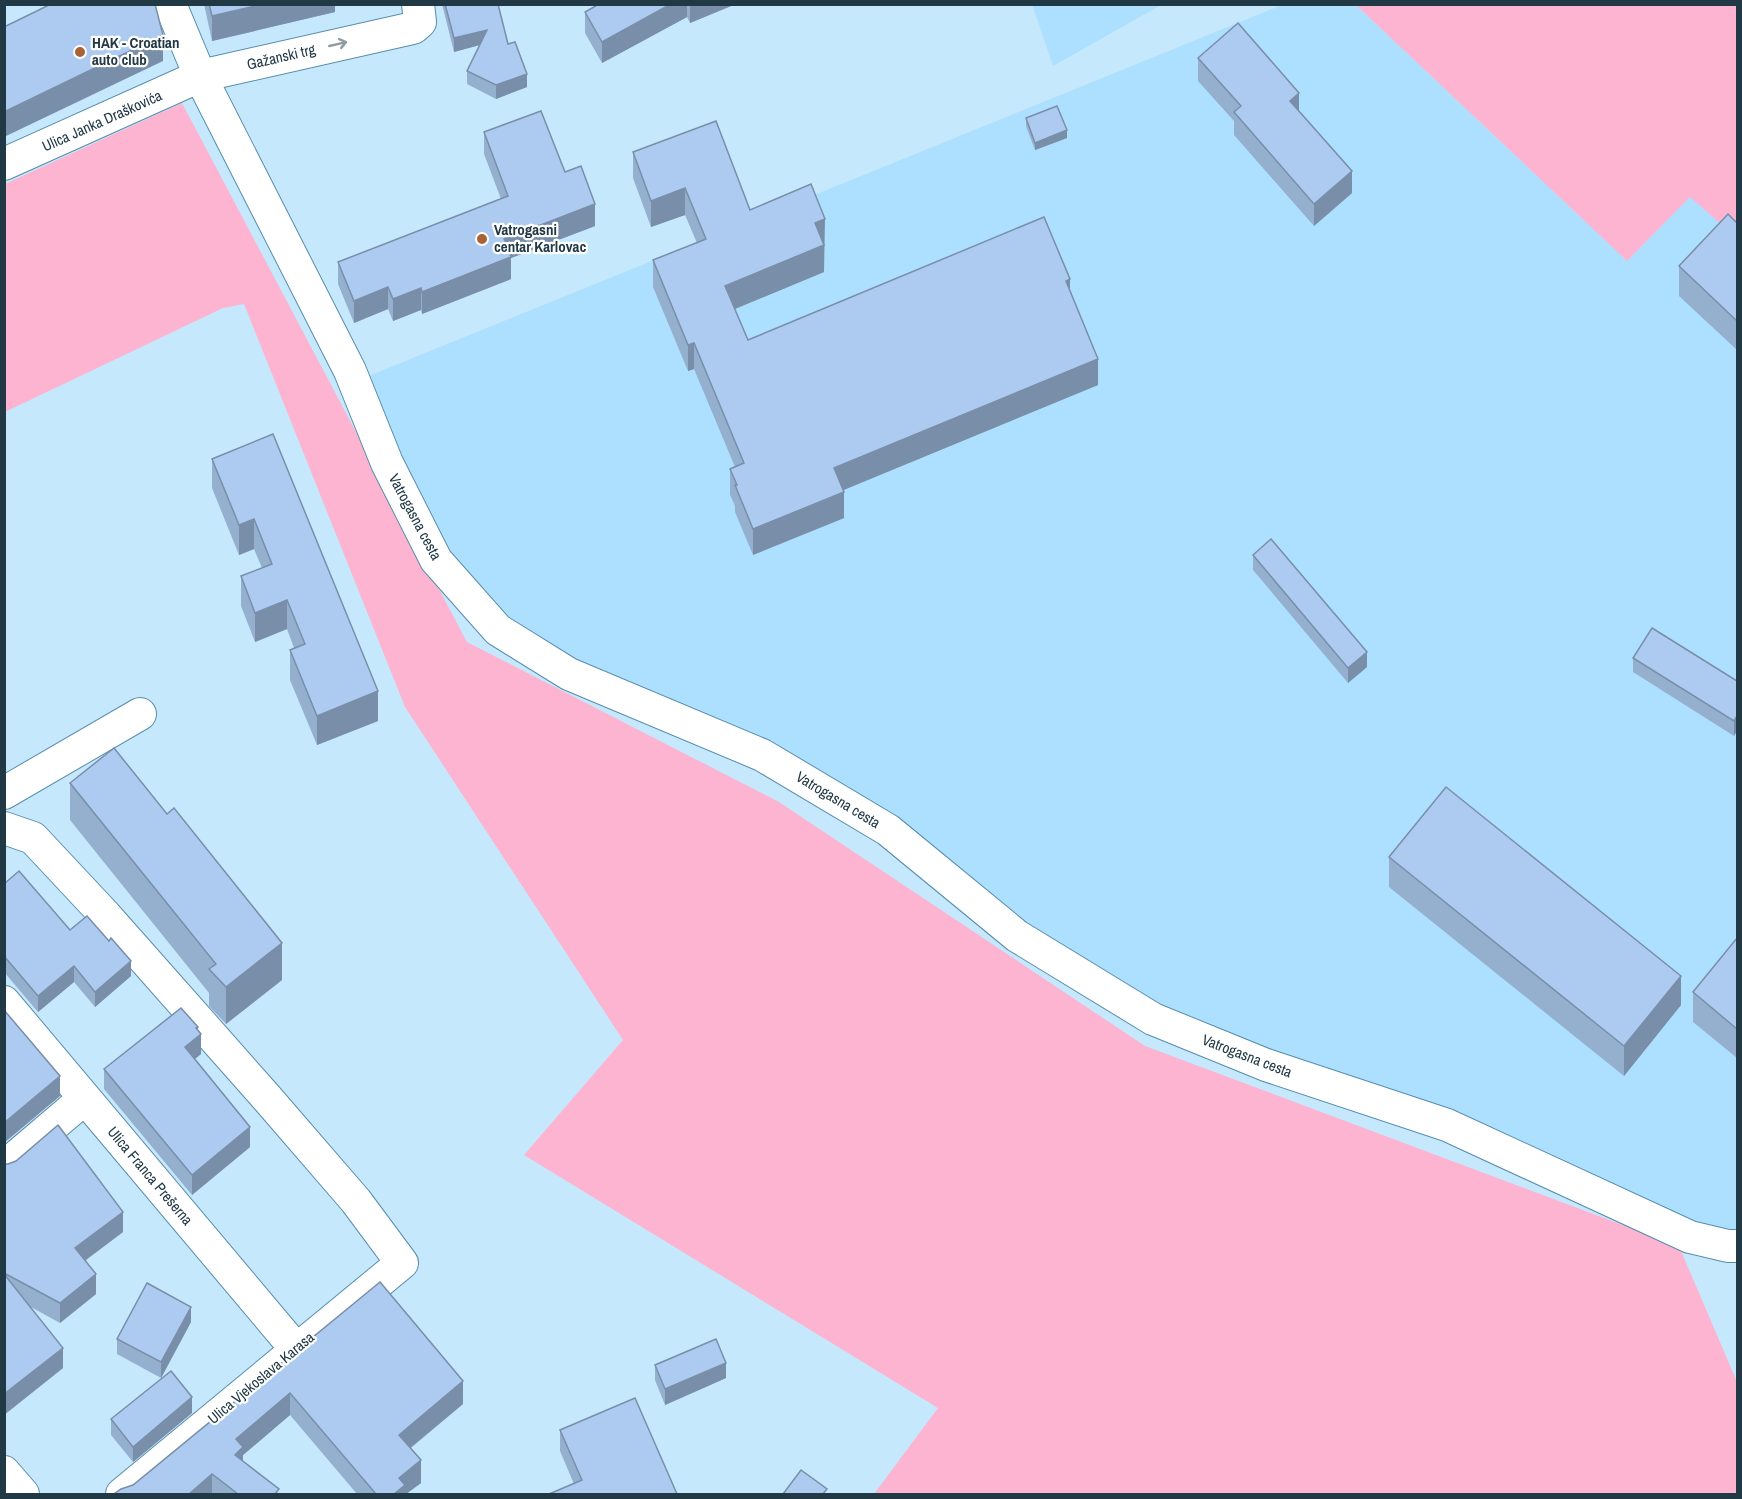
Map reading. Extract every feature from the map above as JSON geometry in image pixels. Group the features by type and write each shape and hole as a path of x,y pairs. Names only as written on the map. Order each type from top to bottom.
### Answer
{"street":[{"path":"170,4 200,76"},
{"name":"Gažanski trg","path":"200,76 412,28 420,22 418,4"},
{"name":"Ulica Janka Draškovića","path":"4,164 200,76"},
{"name":"Vatrogasna cesta","path":"200,76 350,371 387,463 436,560 498,630 569,674 762,755 888,830 1017,936 1153,1019 1266,1065 1447,1125 1690,1237 1737,1246"},
{"path":"4,793 140,714"},
{"name":"Ulica Vjekoslava Karasa","path":"4,828 33,838 106,916 356,1201 402,1263 122,1494"},
{"name":"Ulica Franca Prešerna","path":"4,1002 296,1349"},
{"path":"4,1167 84,1099"},
{"path":"4,1472 23,1494"}],"shaded area":[{"path":"1032,4 1161,4 1161,5 1053,66"},
{"path":"1282,5 1356,5 1627,261 1690,196 1738,238 1737,1230 1690,1222 1152,1010 1022,928 885,817 572,667 504,625 441,552 366,377"},
{"path":"1356,5 1737,5 1737,238 1690,197 1627,261"},
{"path":"182,103 467,642 779,802 1145,1046 1679,1246 1737,1382 1737,1494 874,1494 938,1408 524,1155 623,1040 405,707 244,304 223,308 5,412 5,184"}],"building":[{"path":"51,4 155,4 163,35 4,112 4,27"},
{"path":"209,4 263,4 212,16"},
{"path":"445,4 498,4 508,44 515,42 527,74 496,85 467,71 487,30 454,38"},
{"path":"599,4 671,4 602,42 585,12"},
{"path":"1238,23 1299,93 1290,101 1352,171 1314,204 1234,112 1241,106 1198,58"},
{"path":"1057,106 1067,130 1035,143 1026,118"},
{"path":"541,111 565,172 581,166 595,204 504,239 511,257 422,292 421,288 393,299 388,287 354,301 338,262 508,196 484,132"},
{"path":"716,121 750,210 811,184 825,219 815,223 824,245 725,286 748,340 1044,217 1070,279 1066,281 1098,359 834,468 844,492 753,529 730,469 744,463 694,343 688,345 653,260 706,239 685,188 651,201 633,152"},
{"path":"1728,214 1737,223 1737,321 1679,266"},
{"path":"273,434 378,691 317,716 290,650 305,644 287,600 255,613 241,576 272,564 254,519 239,525 212,459"},
{"path":"1271,539 1367,652 1348,668 1253,555"},
{"path":"1652,628 1737,681 1737,716 1734,721 1633,658"},
{"path":"114,748 167,814 174,808 282,943 226,987 209,969 216,964 70,783"},
{"path":"1446,787 1681,976 1624,1046 1389,857"},
{"path":"19,871 70,930 87,916 131,961 95,992 74,966 38,996 4,956 4,884"},
{"path":"1737,938 1737,1029 1693,992"},
{"path":"181,1008 198,1027 196,1028 201,1034 185,1047 250,1127 192,1175 104,1069"},
{"path":"4,1010 60,1076 4,1123"},
{"path":"58,1125 123,1212 75,1248 96,1274 60,1303 4,1273 4,1164 16,1161"},
{"path":"4,1274 63,1348 4,1394"},
{"path":"380,1282 463,1381 399,1435 421,1460 399,1478 405,1485 394,1494 376,1494 290,1393 236,1439 243,1447 235,1455 279,1489 275,1494 238,1494 212,1474 189,1494 114,1494 133,1485"},
{"path":"147,1283 191,1307 161,1362 117,1339"},
{"path":"716,1339 726,1363 665,1389 655,1365"},
{"path":"171,1371 192,1397 133,1447 111,1419"},
{"path":"635,1398 677,1494 549,1494 582,1480 560,1430"},
{"path":"801,1470 827,1489 823,1494 783,1494"}],"place":[{"name":"HAK - Croatian auto club","path":"80,52"},
{"name":"Vatrogasni centar Karlovac","path":"482,239"}]}
